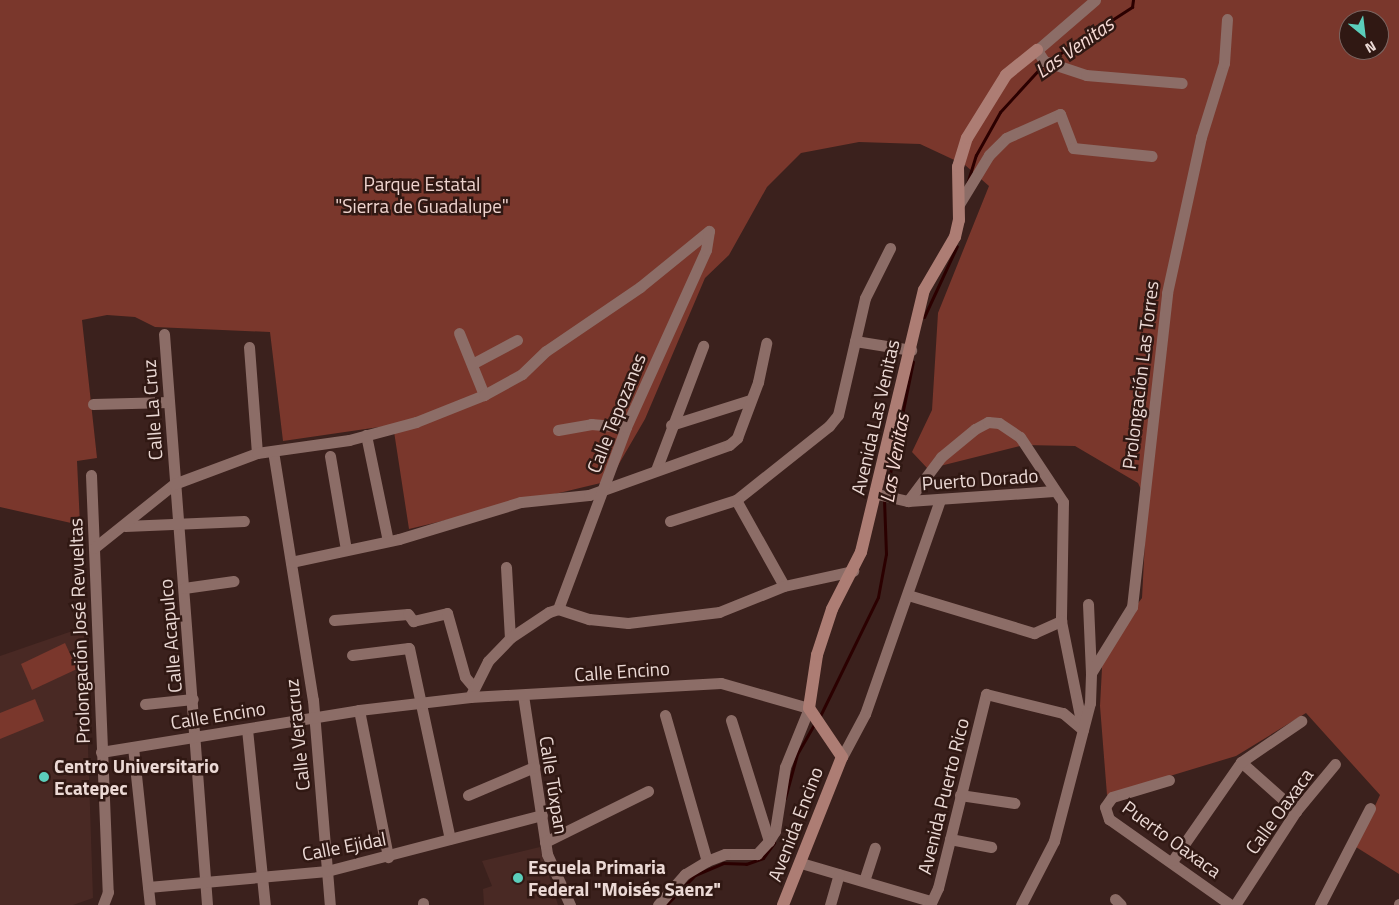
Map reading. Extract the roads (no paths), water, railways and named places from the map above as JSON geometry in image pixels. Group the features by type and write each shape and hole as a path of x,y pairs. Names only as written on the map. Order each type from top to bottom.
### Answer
{"main road":[{"name":"Avenida Las Venitas","path":"811,710 820,646 832,610 853,571 882,496 924,290 954,237 958,206 958,167 967,138 1006,75 1044,59"},
{"path":"811,710 822,724 842,758"},
{"name":"Avenida Encino","path":"783,905 842,758"}],"street":[{"name":"Avenida Las Venitas","path":"1044,59 1094,0"},
{"name":"Prolongación Las Torres","path":"1090,673 1132,607 1167,293 1201,137 1224,63 1227,18"},
{"path":"1044,59 1086,75 1182,82"},
{"path":"958,206 1006,138 1060,114 1073,148 1152,156"},
{"name":"Calle Tepozanes","path":"484,394 522,374 546,351 640,287 709,232 706,250 626,427 605,488 558,609"},
{"path":"670,521 736,500 838,414 865,298 890,248"},
{"path":"94,548 125,526 174,484 257,453 366,435 416,422 484,394 459,333"},
{"name":"Calle La Cruz","path":"164,334 174,484"},
{"path":"472,364 517,340"},
{"path":"855,341 911,350"},
{"path":"291,562 388,541 521,502 589,495 729,445 737,438 766,343"},
{"path":"656,470 671,425 703,346"},
{"path":"249,347 257,453"},
{"path":"671,425 750,400"},
{"path":"93,404 169,402"},
{"name":"Puerto Dorado","path":"908,501 940,457 988,422 1020,438 1063,502 1061,622"},
{"path":"558,430 591,424 626,427"},
{"path":"366,435 388,541"},
{"name":"Calle Veracruz","path":"273,451 315,719 330,905"},
{"path":"330,456 346,550"},
{"name":"Prolongación José Revueltas","path":"91,475 108,892 103,905"},
{"name":"Calle Acapulco","path":"174,484 197,737 207,905"},
{"name":"Puerto Dorado","path":"882,496 908,501 1054,491"},
{"path":"736,500 784,586"},
{"path":"842,758 865,714 940,500"},
{"path":"125,526 244,521"},
{"path":"506,567 510,638"},
{"path":"470,697 472,685 510,638 558,609 589,619 628,623 719,612 784,586 853,571"},
{"path":"184,588 234,581"},
{"path":"908,595 1034,633 1061,622 1083,730"},
{"path":"1022,905 1054,841 1090,703 1088,604"},
{"path":"334,620 408,614 413,621 447,614 465,677 472,685"},
{"path":"352,656 409,648 422,701 450,839"},
{"name":"Calle Encino","path":"101,752 315,719 359,710 422,701 470,697 721,683 811,710"},
{"name":"Avenida Puerto Rico","path":"930,903 938,888 986,694 1063,713 1083,730"},
{"name":"Calle Túxpan","path":"523,695 545,842 570,905"},
{"path":"146,704 193,700"},
{"path":"359,710 373,801 388,857"},
{"name":"Avenida Las Venitas","path":"769,841 775,831 785,766 811,710"},
{"path":"665,715 707,861"},
{"path":"658,905 685,874 707,861 725,854 757,854 769,841 731,720"},
{"path":"1174,860 1241,762 1301,721"},
{"path":"247,729 264,905"},
{"path":"133,748 150,905"},
{"path":"1241,762 1296,811"},
{"name":"Calle Oaxaca","path":"1236,905 1296,811 1335,764"},
{"path":"468,795 534,768"},
{"name":"Puerto Oaxaca","path":"1169,780 1112,797 1105,807 1109,819 1174,860 1232,905"},
{"path":"545,842 648,792"},
{"path":"960,795 1014,802"},
{"path":"1320,905 1370,808"},
{"name":"Calle Ejidal","path":"148,886 327,871 388,857 542,815"},
{"path":"950,839 992,847"},
{"path":"864,881 874,848"},
{"path":"800,863 864,881 930,903"},
{"path":"830,905 839,874"}],"waterway":[{"name":"Las Venitas","path":"1050,60 1132,7 1133,0"},
{"name":"Las Venitas","path":"967,184 976,155 1000,112 1043,65"},
{"name":"Las Venitas","path":"924,317 957,246"},
{"name":"Las Venitas","path":"886,493 913,362"},
{"name":"Las Venitas","path":"820,716 878,597 886,554 884,499"},
{"name":"Las Venitas","path":"785,798 797,754 815,723"},
{"name":"Las Venitas","path":"666,905 695,875 723,863 746,864 763,858 774,843"}],"place":[{"name":"Centro Universitario Ecatepec","path":"44,777"},
{"name":"Escuela Primaria Federal \"Moisés Saenz\"","path":"518,878"}],"park label":[{"name":"Parque Estatal \"Sierra de Guadalupe\"","path":"422,195"}]}
